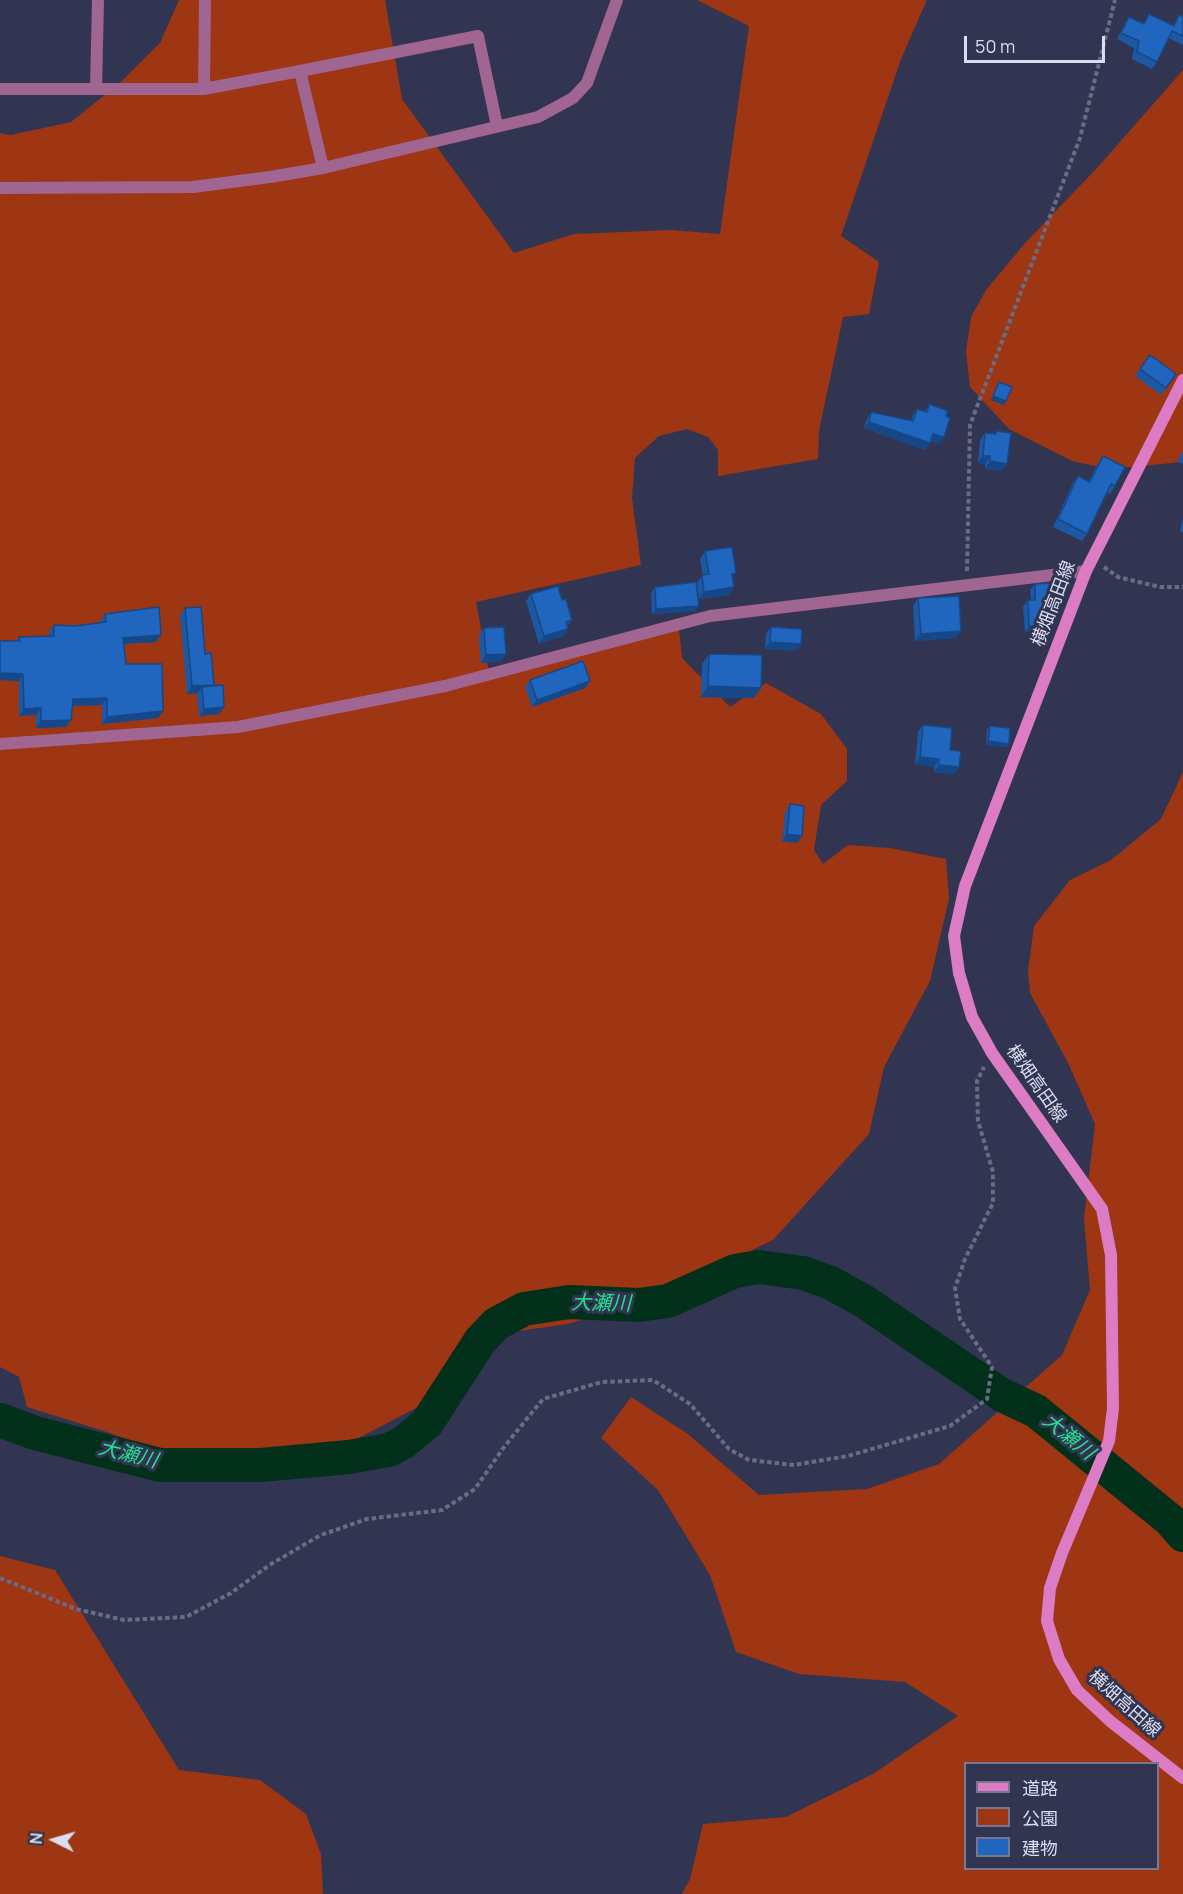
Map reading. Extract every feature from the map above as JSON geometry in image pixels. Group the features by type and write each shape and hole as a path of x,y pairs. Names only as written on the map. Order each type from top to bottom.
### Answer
{"main road":[{"name":"横畑高田線","path":"1183,380 1086,571 965,886 954,936 959,973 972,1017 992,1053 1102,1209 1111,1255 1113,1408 1109,1441 1053,1580 1047,1621 1059,1659 1077,1690 1110,1721 1183,1778"}],"street":[{"path":"96,89 98,0"},
{"path":"204,89 205,0"},
{"path":"0,188 193,187 323,168 538,117 573,98 587,83 617,0"},
{"path":"0,88 204,89 478,36 497,126"},
{"path":"300,72 323,168"},
{"path":"0,744 238,727 445,686 710,616 1086,571"}],"path":[{"path":"967,586 970,425 1080,138 1115,0"},
{"path":"1092,557 1118,577 1160,587 1183,586"},
{"path":"0,1578 76,1609 124,1620 186,1617 231,1593 272,1564 321,1535 367,1519 442,1510 475,1489 504,1447 543,1399 602,1382 652,1380 690,1404 729,1449 749,1460 794,1465 848,1456 950,1426 987,1399 992,1368 960,1319 955,1288 965,1259 993,1203 993,1172 978,1121 976,1081 992,1053"}],"green space":[{"path":"179,0 385,0 402,99 514,253 574,234 672,230 720,234 749,26 697,0 927,0 901,59 841,236 879,262 869,314 843,317 819,431 818,459 718,476 718,450 708,437 687,429 659,436 635,458 632,498 641,565 476,602 489,672 679,629 682,658 730,707 766,683 821,714 847,749 847,781 821,805 814,850 823,864 848,845 890,848 946,859 949,899 930,981 884,1067 869,1134 773,1240 657,1296 568,1324 469,1338 418,1407 351,1442 280,1450 170,1455 27,1407 19,1377 0,1367 0,133 11,135 71,122 121,82 160,43"},
{"path":"1183,70 1183,462 1108,469 1072,461 1009,429 970,387 966,351 971,317 986,290 1026,242 1098,167"},
{"path":"1183,772 1183,1894 682,1894 690,1879 703,1824 786,1817 873,1774 958,1716 905,1682 799,1674 736,1652 710,1575 658,1490 601,1438 631,1397 688,1434 759,1495 867,1489 939,1464 1062,1355 1090,1290 1084,1219 1095,1124 1068,1063 1030,993 1028,971 1034,926 1070,880 1111,860 1161,819"},
{"path":"0,1556 55,1570 179,1770 260,1780 306,1814 321,1854 323,1894 0,1894"}],"building":[{"path":"1149,14 1174,26 1179,15 1183,16 1183,36 1172,31 1157,62 1137,52 1139,41 1121,33 1129,17 1144,24"},
{"path":"1150,355 1176,374 1166,388 1140,369"},
{"path":"999,382 1012,387 1006,401 993,396"},
{"path":"929,404 948,411 946,416 950,418 944,437 933,434 930,443 869,422 871,412 913,421 917,409 927,412"},
{"path":"996,431 1011,433 1007,464 990,461 990,456 983,456 985,433 996,434"},
{"path":"1103,456 1125,467 1115,486 1111,484 1087,534 1058,519 1078,476 1090,482"},
{"path":"732,547 736,573 732,574 734,587 704,592 702,575 709,574 705,551"},
{"path":"696,582 699,606 656,609 655,587"},
{"path":"1050,583 1050,599 1053,599 1055,624 1029,626 1028,600 1035,600 1035,584"},
{"path":"558,586 562,600 566,599 572,620 566,622 568,629 544,636 531,594"},
{"path":"959,596 961,631 921,634 918,598"},
{"path":"159,607 161,635 123,638 126,664 162,664 163,711 107,717 107,698 73,699 71,720 41,721 41,708 24,709 23,674 0,673 0,641 20,641 19,637 54,636 54,625 75,626 106,622 105,614"},
{"path":"201,607 205,654 211,653 214,685 192,686 185,608"},
{"path":"504,627 506,654 486,655 484,628"},
{"path":"771,627 802,629 801,644 770,642"},
{"path":"709,654 762,655 761,688 708,686"},
{"path":"583,661 590,681 537,700 530,680"},
{"path":"223,685 224,707 204,709 202,687"},
{"path":"923,725 952,728 950,750 961,751 959,767 939,765 939,759 920,757"},
{"path":"990,726 1010,728 1009,744 988,741"},
{"path":"790,804 804,806 802,836 787,834"}],"waterway":[{"name":"大瀬川","path":"0,1420 35,1433 160,1465 261,1465 349,1457 389,1450 404,1442 427,1423 480,1341 496,1324 524,1309 569,1302 639,1305 668,1301 735,1271 759,1267 803,1273 831,1283 865,1302 1002,1395 1036,1411 1170,1520 1183,1535"}]}
